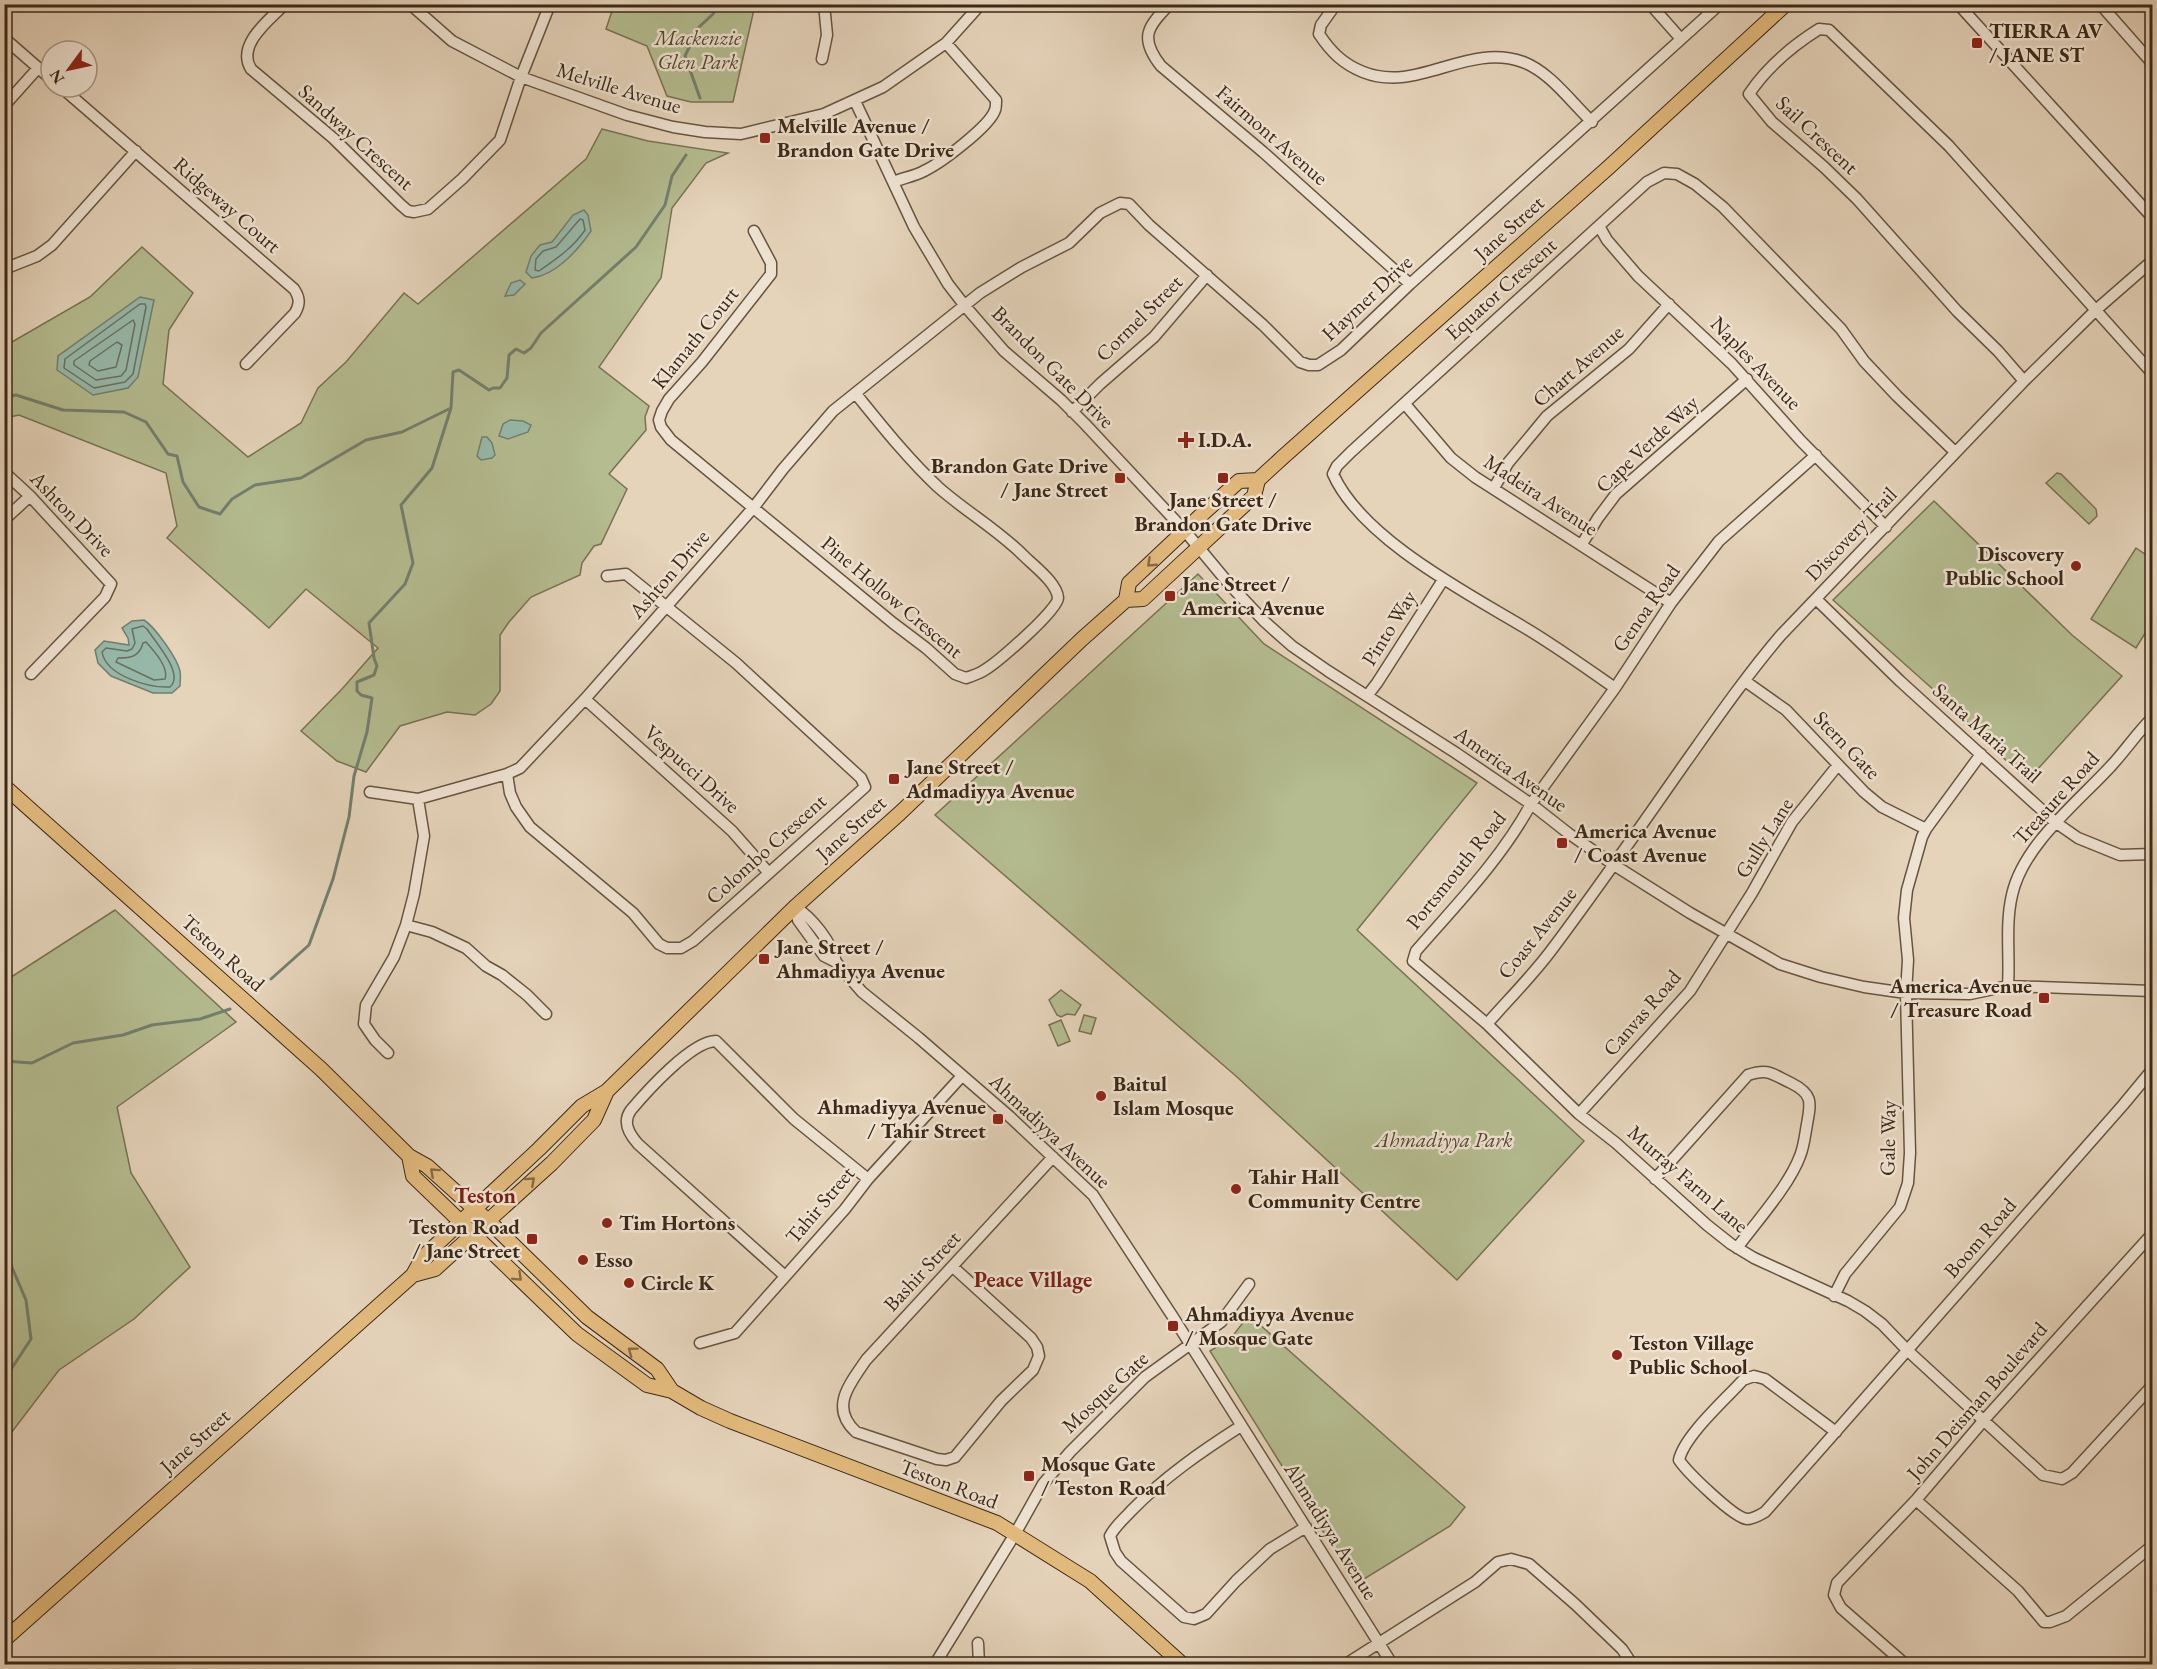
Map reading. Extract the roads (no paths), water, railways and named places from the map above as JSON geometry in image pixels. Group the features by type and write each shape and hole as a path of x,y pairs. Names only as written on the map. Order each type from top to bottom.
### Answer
{"main road":[{"name":"Jane Street","path":"4,1640 413,1275 423,1257 474,1208 582,1106 607,1091 795,907 900,813 1082,639 1126,600 1143,599 1254,496 1258,480 1609,167 1786,4"},
{"name":"Jane Street","path":"1126,600 1129,583 1239,481 1258,480"},
{"name":"Teston Road","path":"4,786 321,1069 409,1156 427,1166 474,1208 587,1317 657,1370 672,1391"},
{"name":"Jane Street","path":"413,1275 435,1269 552,1163 594,1120 607,1091"},
{"name":"Teston Road","path":"409,1156 413,1176 460,1222 578,1334 647,1385 672,1391 730,1421 997,1523 1090,1581 1182,1665"}],"street":[{"name":"Sandway Crescent","path":"285,4 254,37 248,48 247,63 259,76 333,138 408,211 428,209 488,154 500,140 520,77"},
{"name":"Melville Avenue","path":"410,4 452,41 520,77 627,115 673,127 741,134 807,118 855,101 883,87 946,43 981,4"},
{"path":"520,77 549,4"},
{"path":"822,59 826,35 824,4"},
{"name":"Fairmont Avenue","path":"1170,4 1149,29 1146,39 1149,50 1161,66 1271,159 1410,284"},
{"path":"1336,4 1321,26 1320,34 1331,51 1356,69 1384,78 1400,79 1480,57 1523,62 1541,72 1592,122"},
{"path":"1650,4 1681,39"},
{"name":"Haymer Drive","path":"965,306 980,293 1022,267 1069,243 1100,213 1120,203 1129,204 1149,225 1263,325 1300,362 1318,365 1341,350 1410,284 1720,4"},
{"path":"1958,4 2152,217"},
{"path":"2100,4 2152,63"},
{"name":"Sail Crescent","path":"2024,381 1998,351 1957,311 1857,199 1755,104 1749,94 1776,61 1819,29 1829,30 1949,146 2097,309"},
{"path":"4,38 38,68 4,106"},
{"path":"893,182 924,172 944,159 978,131 992,117 996,109 996,100 946,43"},
{"name":"Ridgeway Court","path":"75,99 294,289 299,297 296,313 246,364"},
{"name":"Brandon Gate Drive","path":"855,101 929,253 948,284 1004,351 1061,400 1199,547"},
{"path":"4,269 37,256 52,245 136,151"},
{"name":"Equator Crescent","path":"1615,688 1542,638 1443,579 1392,543 1350,502 1333,474 1337,466 1351,452 1638,190 1656,177 1664,173 1677,174 1695,184 1749,232 1841,329 1864,361 1955,452"},
{"name":"Naples Avenue","path":"1599,226 1621,257 1747,379 1886,527"},
{"name":"Klamath Court","path":"754,231 771,263 771,274 702,362 669,399 659,420 661,427 671,440 754,507"},
{"name":"Discovery Trail","path":"1614,865 1712,722 1755,666 1803,610 1886,527 2024,381 2097,309 2152,261"},
{"name":"Cormel Street","path":"1072,412 1154,337 1207,275"},
{"name":"Chart Avenue","path":"1494,488 1508,463 1548,416 1629,349 1669,304"},
{"name":"Ashton Drive","path":"370,792 418,799 507,774 520,768 585,699 754,507 833,411 965,306"},
{"path":"2097,309 2152,373"},
{"name":"Cape Verde Way","path":"1582,544 1616,494 1747,379"},
{"name":"Pine Hollow Crescent","path":"754,507 955,674 966,678 984,670 1051,613 1058,601 1057,595 1045,576 1015,547 934,482 899,446 856,394"},
{"name":"Madeira Avenue","path":"1404,404 1451,458 1474,477 1671,603"},
{"name":"Genoa Road","path":"1531,804 1615,688 1671,603 1719,541 1816,455"},
{"name":"Ashton Drive","path":"4,471 111,584 105,597 31,674"},
{"path":"4,520 30,496"},
{"name":"America Avenue","path":"1199,547 1229,584 1265,622 1301,652 1531,804 1614,865 1780,964 1864,987 1906,993 1970,993 2008,986 2152,991"},
{"path":"607,576 626,574 666,606"},
{"name":"Pinto Way","path":"1367,696 1443,579"},
{"name":"Santa Maria Trail","path":"1816,599 1900,681 2055,822 2078,838 2120,855 2152,854"},
{"name":"Colombo Crescent","path":"507,774 510,793 516,807 530,827 633,913 659,944 667,948 681,948 693,941 865,787 861,778 736,663 666,606"},
{"name":"Stern Gate","path":"1745,681 1786,710 1864,792 1882,807 1926,829"},
{"name":"Vespucci Drive","path":"585,699 732,831 768,872"},
{"name":"Treasure Road","path":"2008,986 2007,942 2012,893 2027,859 2055,822 2112,765 2152,718"},
{"name":"Gale Way","path":"1834,1296 1845,1274 1900,1207 1906,1189 1910,1153 1906,993 1908,960 1905,906 1911,875 1926,829 1981,754"},
{"name":"Gully Lane","path":"1726,933 1752,893 1792,822 1838,765"},
{"path":"388,1053 363,1024 366,1005 394,957 406,926 424,836 418,799"},
{"name":"Portsmouth Road","path":"1413,961 1416,951 1496,858 1520,825 1531,804"},
{"name":"Coast Avenue","path":"1487,1024 1548,955 1614,865"},
{"name":"Ahmadiyya Avenue","path":"795,907 798,920 824,956 836,963 862,992 919,1038 1053,1156 1093,1195 1392,1665"},
{"path":"406,926 432,932 466,948 486,966 502,975 527,995 546,1014"},
{"name":"Canvas Road","path":"1579,1114 1690,992 1726,933"},
{"name":"Murray Farm Lane","path":"1413,961 1487,1024 1579,1114 1616,1143 1707,1225 1754,1258 1834,1296 1848,1300 1873,1317 2043,1475 2062,1479 2080,1466 2152,1386"},
{"path":"785,1276 638,1144 626,1125 626,1116 631,1110 680,1059 708,1041 716,1041 794,1119 868,1179"},
{"name":"Boom Road","path":"1836,1432 1765,1379 1754,1376 1743,1380 1692,1435 1681,1451 1679,1460 1686,1470 1733,1512 1745,1519 1754,1518 1765,1512 1836,1432 2152,1070"},
{"path":"1655,1179 1748,1075 1761,1071 1771,1073 1804,1089 1809,1101 1809,1109 1801,1155 1786,1182 1737,1248"},
{"name":"Tahir Street","path":"700,1343 735,1334 845,1209 868,1179 961,1077"},
{"name":"Bashir Street","path":"953,1267 1031,1338 1039,1356 1034,1370 1001,1401 955,1457 946,1460 856,1432 846,1423 841,1409 847,1387 866,1360 1053,1156"},
{"name":"John Deisman Boulevard","path":"1905,1665 1841,1608 1834,1595 1837,1583 1916,1500 1984,1420 2152,1234"},
{"name":"Mosque Gate","path":"935,1665 1043,1484 1070,1452 1145,1377 1221,1322 1249,1284"},
{"path":"1241,1426 1197,1454 1146,1496 1110,1536 1115,1552 1121,1561 1184,1617 1194,1619 1206,1614 1270,1549 1306,1527"},
{"path":"1916,1500 2018,1591 2044,1622 2066,1616 2152,1546"},
{"path":"1346,1665 1377,1643 1448,1600 1498,1562 1511,1559 1529,1564 1567,1597 1622,1649 1632,1665"},
{"path":"978,1643 980,1665"}],"water":[{"path":"584,210 588,215 591,231 586,238 558,267 532,278 526,272 531,256 540,245 552,242 573,215"},
{"path":"520,280 525,284 514,295 505,296 511,283"},
{"path":"140,297 154,300 138,377 128,388 93,395 57,370 58,356"},
{"path":"510,420 523,421 531,425 528,432 508,439 499,436 503,424"},
{"path":"482,437 487,437 492,443 495,455 492,458 481,460 477,456"},
{"path":"144,620 159,636 178,665 180,686 172,693 153,693 111,676 98,663 95,650 104,641 129,645 122,628 132,621"}],"waterway":[{"path":"700,98 685,56 698,28 713,14 718,4"},
{"path":"271,979 309,945 333,879 349,817 354,776 367,732 372,698 361,695 357,691 357,682 374,675 377,666 369,623 405,584 413,563 401,505 432,468 451,408 453,372 459,370 489,390 500,388 507,378 509,355 516,349 524,353 531,348 541,333 636,247 665,205 672,176 686,155"},
{"path":"4,398 16,395 63,410 124,412 146,422 168,454 177,456 183,482 199,507 220,514 232,499 255,485 301,478 366,440 402,432 451,408"},
{"path":"4,1061 32,1063 73,1043 123,1035 152,1025 200,1019 230,1009"},
{"path":"4,1249 26,1300 31,1339 4,1380"}],"place":[{"name":"TIERRA AV / JANE ST","path":"1977,43"},
{"name":"Melville Avenue / Brandon Gate Drive","path":"765,138"},
{"name":"I.D.A.","path":"1186,440"},
{"name":"Brandon Gate Drive / Jane Street","path":"1120,478"},
{"name":"Jane Street / Brandon Gate Drive","path":"1223,478"},
{"name":"Discovery Public School","path":"2076,566"},
{"name":"Jane Street / America Avenue","path":"1170,596"},
{"name":"Jane Street / Admadiyya Avenue","path":"894,779"},
{"name":"America Avenue / Coast Avenue","path":"1562,843"},
{"name":"Jane Street / Ahmadiyya Avenue","path":"764,959"},
{"name":"America Avenue / Treasure Road","path":"2044,998"},
{"name":"Baitul Islam Mosque","path":"1101,1096"},
{"name":"Ahmadiyya Avenue / Tahir Street","path":"998,1119"},
{"name":"Tahir Hall Community Centre","path":"1236,1189"},
{"name":"Tim Hortons","path":"607,1223"},
{"name":"Teston Road / Jane Street","path":"532,1239"},
{"name":"Esso","path":"583,1260"},
{"name":"Circle K","path":"629,1283"},
{"name":"Ahmadiyya Avenue / Mosque Gate","path":"1173,1326"},
{"name":"Teston Village Public School","path":"1617,1355"},
{"name":"Mosque Gate / Teston Road","path":"1029,1476"}],"district":[{"name":"Teston","path":"485,1195"},
{"name":"Peace Village","path":"1033,1279"}],"park label":[{"name":"Mackenzie Glen Park","path":"698,50"},
{"name":"Ahmadiyya Park","path":"1444,1140"}]}
